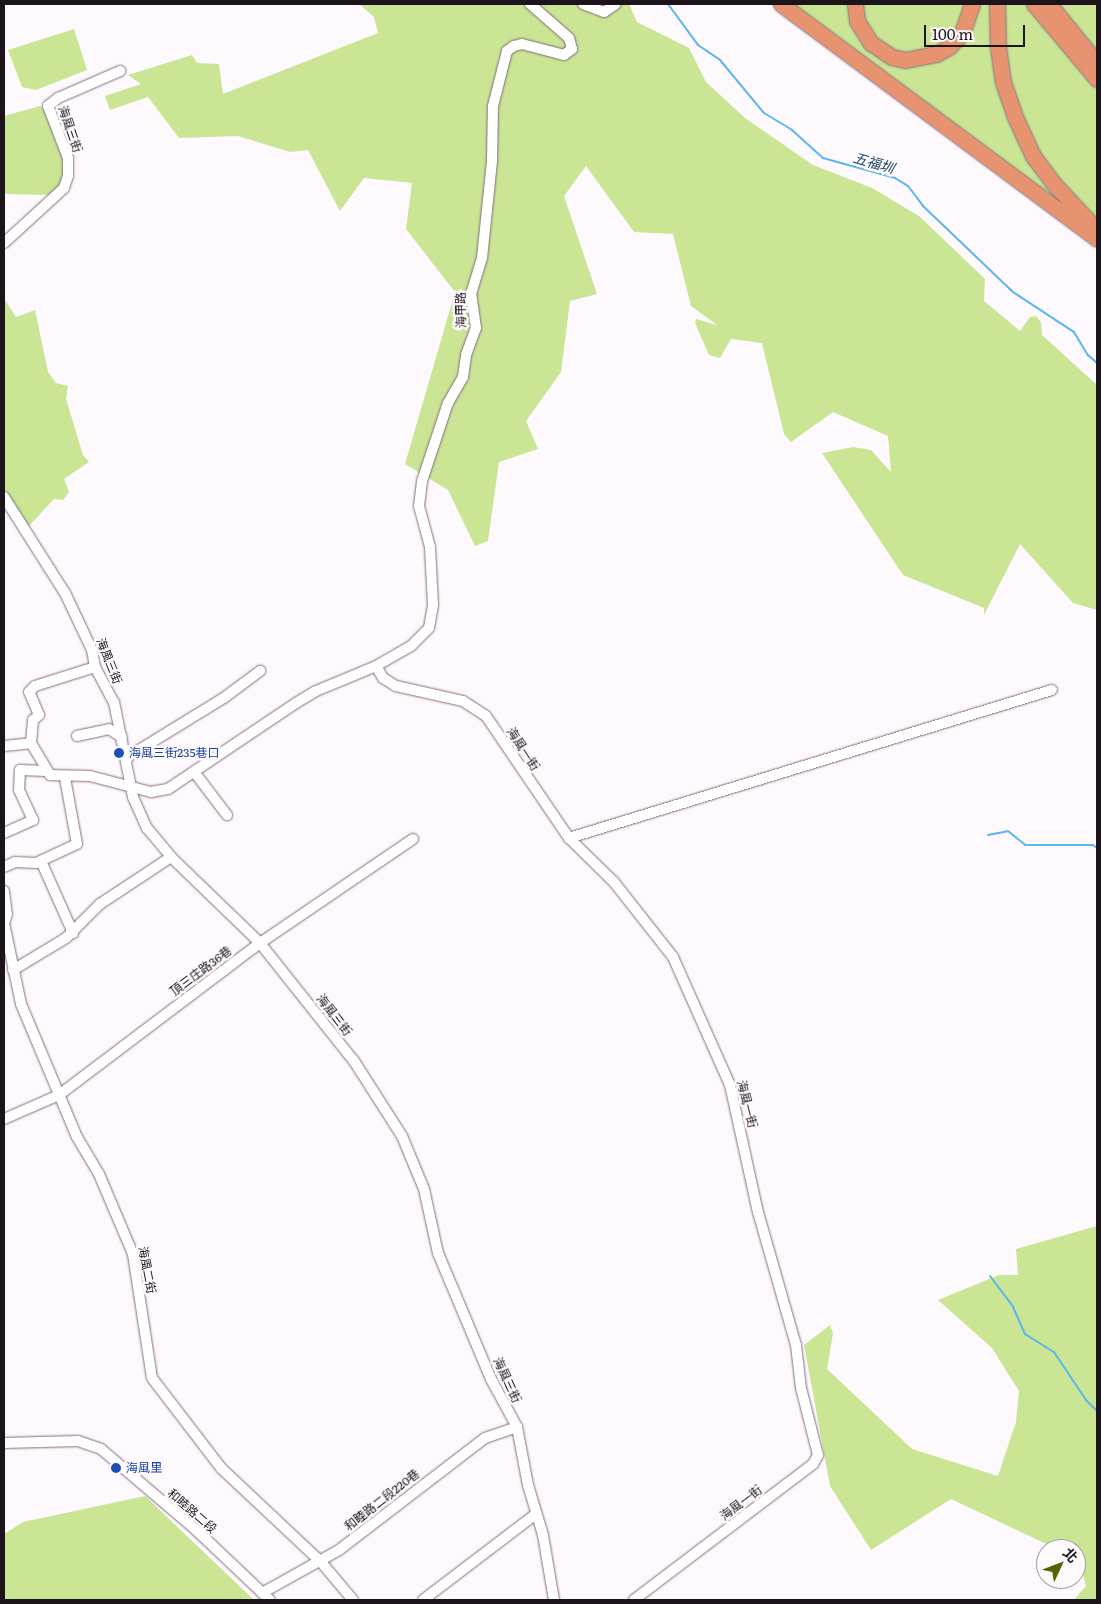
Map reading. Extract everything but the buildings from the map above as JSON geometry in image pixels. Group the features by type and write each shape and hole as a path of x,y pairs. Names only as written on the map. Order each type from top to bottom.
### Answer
{"highway":[{"path":"781,4 1097,239"},
{"path":"855,4 857,21 871,43 892,57 905,60 936,54 949,47 962,33 972,4"},
{"path":"997,4 998,47 1003,82 1016,120 1033,156 1053,183 1097,230"},
{"path":"1034,4 1097,79"},
{"path":"1049,4 1097,63"},
{"path":"1055,4 1097,50"}],"street":[{"name":"海甲路","path":"376,666 411,646 429,628 432,586 430,547 419,506 422,481 448,403 463,376 466,355 476,328 471,294 482,258 492,162 493,106 508,51 514,46 522,44 564,55 572,49 569,38 530,4"},
{"path":"583,4 604,12 616,4"},
{"name":"海風三街","path":"4,243 64,188 68,176 68,158 48,106 58,98 120,71"},
{"name":"海風三街","path":"4,497 65,593 92,650 96,667 114,702 133,788 133,798 147,828 171,857 260,943 354,1061 402,1136 424,1189 438,1253 491,1379 517,1427 536,1514 543,1535 554,1600"},
{"path":"96,667 35,686 29,692 39,715 33,720 31,743 50,775 65,778 90,776 151,792 168,789 195,773 296,703 376,666"},
{"name":"海風一街","path":"376,666 383,678 396,686 463,701 486,716 570,838 614,882 673,956 718,1051 730,1085 758,1212 796,1345 801,1388 818,1455 813,1464 634,1600"},
{"path":"126,758 225,697 260,671"},
{"path":"570,838 1052,690"},
{"path":"77,736 109,729 122,738"},
{"path":"4,746 31,743"},
{"path":"4,834 33,820 19,790 20,770 46,771"},
{"path":"195,773 228,815"},
{"path":"4,867 15,862 41,861 77,844 65,778"},
{"name":"頂三庄路36巷","path":"4,1119 59,1094 260,943 413,839"},
{"path":"13,970 73,933 100,904 171,857"},
{"path":"41,861 73,933"},
{"name":"海風二街","path":"4,891 7,914 4,923 12,952 13,970 21,1004 59,1094 120,1218 133,1254 152,1378 221,1468 321,1562 353,1600"},
{"name":"和睦路二段220巷","path":"262,1593 321,1562 485,1438 517,1427"},
{"name":"和睦路二段","path":"4,1443 78,1441 101,1450 195,1529 270,1600"},
{"path":"423,1600 536,1514"}],"green space":[{"path":"359,4 629,4 637,22 689,48 706,82 745,118 813,165 872,188 919,216 985,279 984,301 1020,331 1030,317 1036,316 1041,322 1042,335 1097,385 1097,610 1073,603 1020,544 984,615 984,608 903,575 822,453 853,447 871,450 891,472 888,436 833,412 791,442 784,434 762,343 731,339 720,358 709,355 695,323 696,319 717,325 691,306 673,234 634,232 586,166 564,196 597,294 570,301 561,372 526,421 538,449 499,462 488,541 475,546 448,490 405,464 455,292 406,229 412,183 364,178 340,211 308,150 290,152 238,136 179,138 148,97 110,110 105,96 141,84 128,75 192,55 197,63 219,64 223,94 378,33 374,17"},
{"path":"770,4 1097,4 1097,248 1075,230"},
{"path":"74,29 87,70 36,90 22,87 8,50"},
{"path":"40,106 44,109 65,165 62,181 51,195 4,194 4,116"},
{"path":"5,300 16,317 35,310 48,372 56,383 68,386 66,399 83,455 89,462 64,479 69,492 63,500 54,499 29,526 4,493"},
{"path":"1097,1226 1097,1600 1074,1600 1083,1589 1086,1589 1086,1539 1036,1539 951,1499 871,1550 830,1486 804,1345 830,1325 833,1333 827,1369 912,1449 998,1476 1016,1422 1019,1391 992,1348 938,1300 999,1275 1018,1275 1016,1249"},
{"path":"145,1496 254,1600 4,1600 4,1534 23,1522"}],"waterway":[{"name":"五福圳","path":"668,4 698,45 720,60 764,113 792,130 823,158 895,178 908,186 923,206 1013,292 1074,332 1088,355 1097,363"},
{"path":"988,835 1008,831 1025,845 1093,845 1097,848"},
{"path":"990,1276 1013,1307 1025,1334 1054,1352 1086,1400 1097,1411"}],"place":[{"name":"海風三街235巷口","path":"119,753"},
{"name":"海風里","path":"116,1468"}]}
